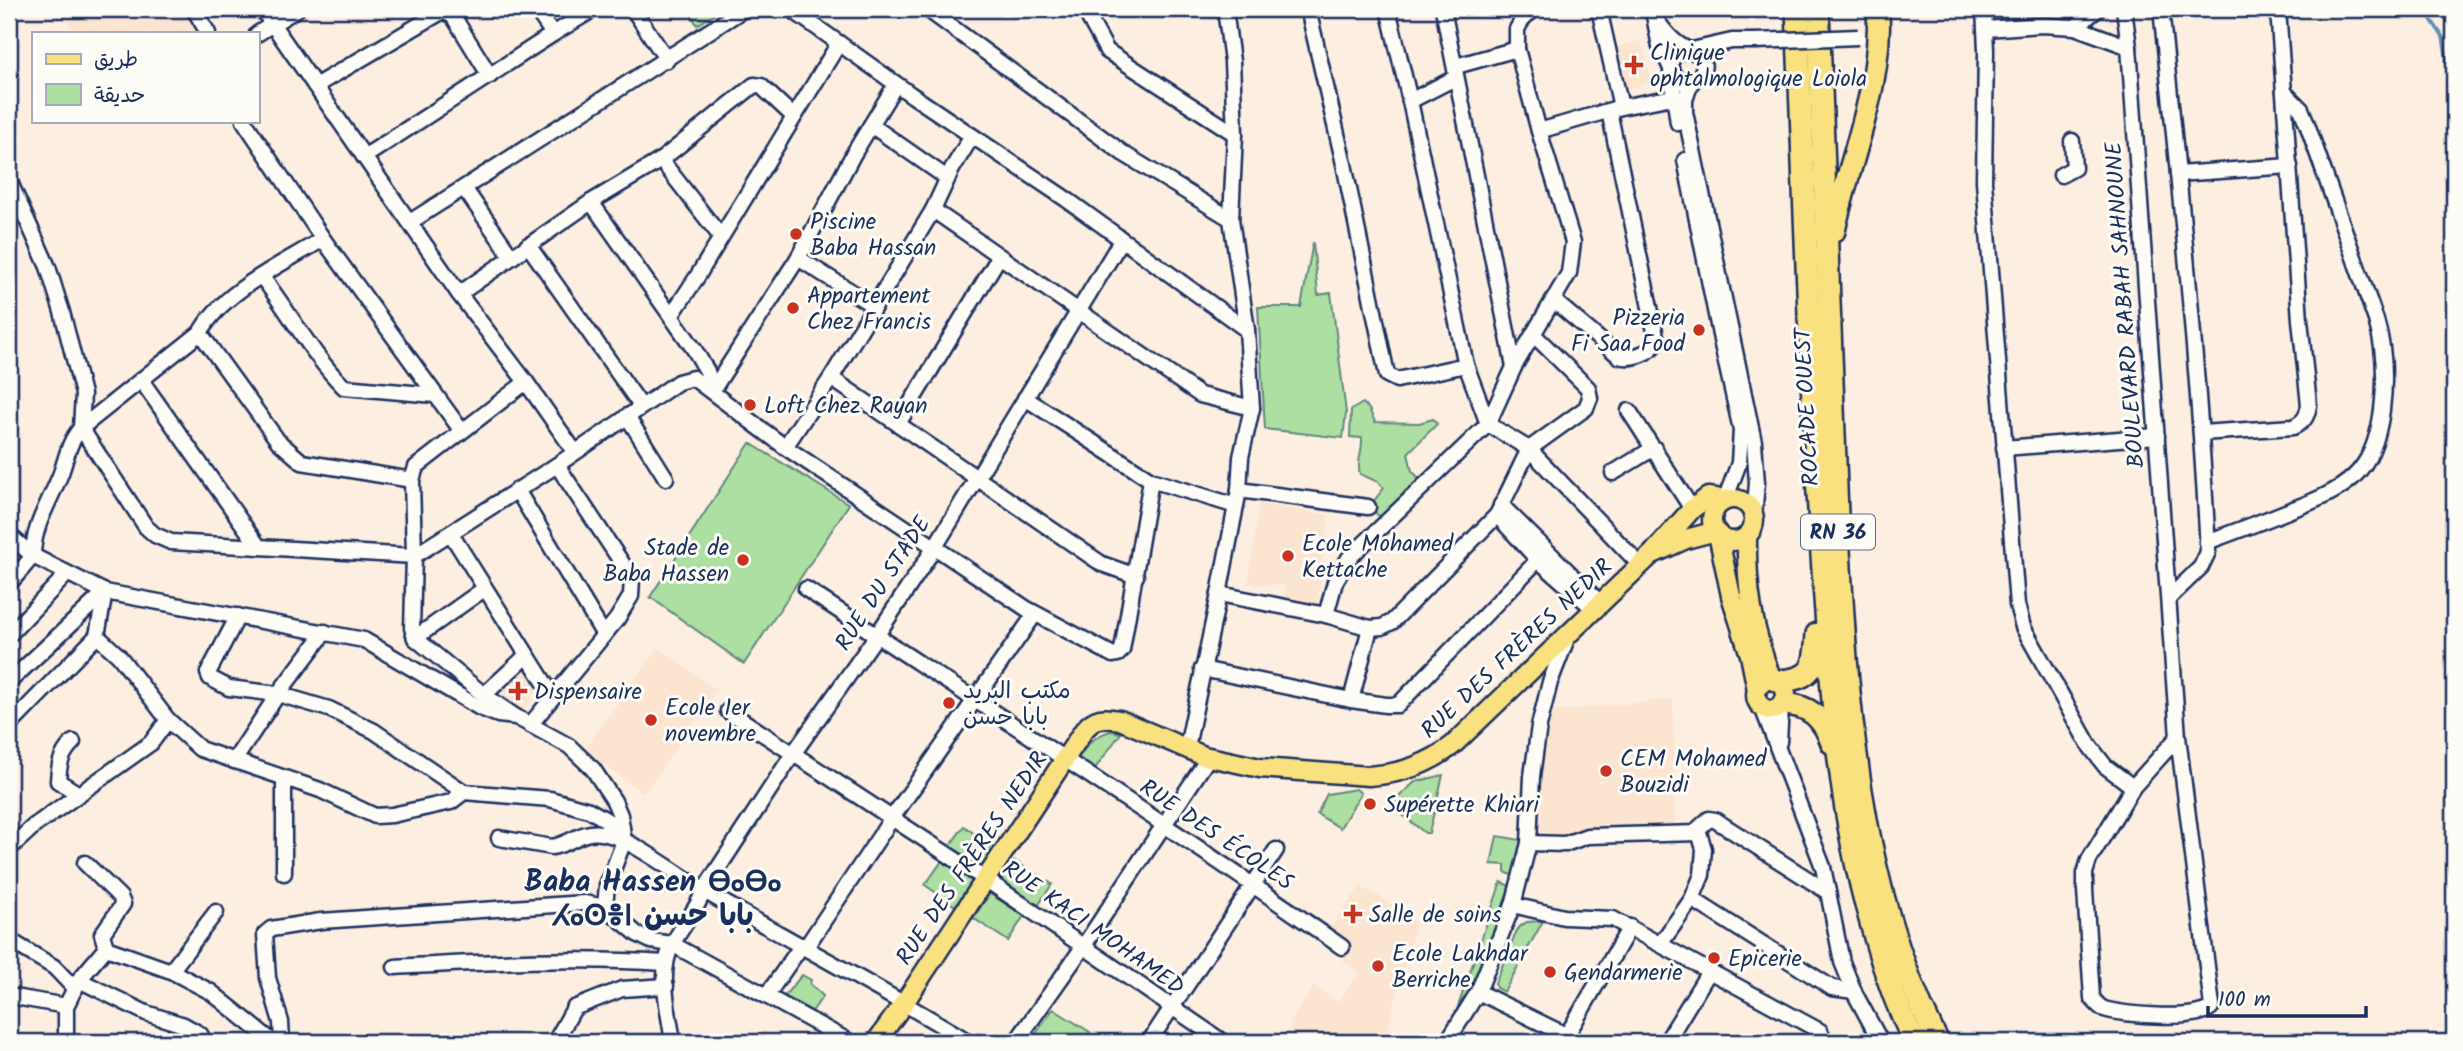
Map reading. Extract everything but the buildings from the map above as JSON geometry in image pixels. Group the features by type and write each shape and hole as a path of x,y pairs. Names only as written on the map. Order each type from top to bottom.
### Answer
{"highway":[{"name":"ROCADE OUEST","path":"1797,9 1808,324 1825,602 1838,760 1848,831 1861,889 1878,949 1914,1042"},
{"name":"ROCADE OUEST","path":"1818,9 1826,260 1842,590 1853,722 1874,857 1897,941 1916,996 1938,1042"},
{"path":"1826,260 1865,120 1880,37 1878,9"},
{"path":"1772,695 1811,670 1816,657 1819,616 1825,602"},
{"path":"1772,695 1800,706 1819,718 1829,735 1838,760"}],"main road":[{"path":"1692,509 1708,497 1723,501 1737,499 1752,510 1754,523 1747,536 1746,567 1752,615 1772,695"},
{"path":"1723,501 1712,519 1731,596 1751,655 1772,695"},
{"name":"RUE DES FRÈRES NEDIR","path":"876,1042 1089,723 1095,719 1105,717 1119,720 1209,757 1260,768 1368,776 1384,775 1428,762 1453,745 1646,559 1692,509"},
{"path":"1717,533 1729,540 1747,536"},
{"name":"RUE DES FRÈRES NEDIR","path":"1646,559 1686,539 1717,533"}],"street":[{"path":"194,9 207,32"},
{"path":"262,9 459,294 575,452"},
{"path":"259,33 297,9"},
{"path":"536,9 553,34"},
{"path":"364,157 594,9"},
{"path":"633,9 667,60"},
{"path":"791,9 1066,199 1247,330"},
{"path":"927,9 1125,154 1231,219"},
{"path":"1084,9 1107,51 1235,134"},
{"path":"1308,9 1344,164 1387,375 1397,380 1466,365"},
{"path":"1388,9 1466,365 1488,424 1529,449 1646,559"},
{"path":"1443,9 1514,367"},
{"path":"1553,300 1619,356 1625,358 1650,350 1657,341 1599,9"},
{"path":"1984,9 1984,181 2017,605 2023,627 2088,746 2105,766 2133,787 2178,737"},
{"path":"2075,27 2098,9"},
{"name":"BOULEVARD RABAH SAHNOUNE","path":"2124,9 2129,47 2178,737 2212,1006 2204,1013 2144,1015 2103,1009 2092,998 2085,873 2096,847 2133,787"},
{"path":"2161,9 2201,433 2208,552 2201,567 2169,598"},
{"path":"2201,433 2292,427 2302,423 2309,405 2300,320 2278,9"},
{"path":"315,86 443,11 453,16 490,76"},
{"path":"410,222 667,60 734,11"},
{"path":"1187,747 1236,506 1241,457 1252,408 1247,330 1231,219 1235,134 1232,61 1221,11"},
{"path":"1326,615 1338,575 1349,558 1488,424 1514,367 1569,273 1573,243 1517,49 1517,29 1527,11"},
{"path":"1654,13 1672,38 1698,54 1703,66 1702,73 1691,82 1685,100 1685,112 1754,442 1757,472 1754,516"},
{"path":"1654,13 1660,47 1671,69 1679,81 1691,82"},
{"path":"1986,29 2042,25 2075,27 2129,47"},
{"path":"1723,501 1739,463 1741,430 1673,97 1673,56 1732,41 1880,37"},
{"path":"1703,66 1723,52 1750,41"},
{"path":"671,316 777,148 793,116 818,81 839,43"},
{"path":"1410,101 1456,72 1517,49"},
{"path":"712,391 798,258 896,84"},
{"path":"459,294 591,202 662,160 754,85 761,86 793,116"},
{"path":"2207,542 2335,493 2356,476 2371,453 2379,428 2385,365 2376,320 2306,121 2301,109 2284,92"},
{"path":"1539,131 1615,109 1673,97"},
{"path":"244,122 323,239 461,430"},
{"path":"871,125 947,178"},
{"path":"785,447 831,378 933,210 947,178 972,136"},
{"path":"2061,175 2074,168 2072,141"},
{"path":"662,160 721,237"},
{"path":"2178,174 2290,166"},
{"path":"9,180 48,267 62,312 83,394 81,428 146,527 155,536 171,542 414,556 556,465 678,382 692,378 785,447 1035,614 1114,655 1122,650 1151,480"},
{"path":"464,188 512,257"},
{"path":"591,202 707,372 712,391"},
{"path":"933,210 1199,395 1252,408"},
{"path":"9,584 33,556 38,522 60,475 72,438 81,428 200,333 207,319 239,289 323,239"},
{"name":"RUE DU STADE","path":"673,1042 666,986 666,963 672,944 793,754 935,547 1121,241"},
{"path":"528,245 641,406"},
{"path":"898,424 999,257"},
{"path":"798,258 874,306"},
{"path":"262,276 325,368 344,387 435,395"},
{"path":"200,333 278,441 302,462 412,480"},
{"path":"1219,594 1326,615 1370,628 1382,627 1392,622 1499,510 1529,449 1586,408 1590,398 1588,388 1533,334"},
{"path":"831,378 1102,564 1136,576"},
{"path":"141,380 259,547"},
{"path":"526,382 416,467 412,480 412,628 415,638 484,695 516,717 569,746 593,769 614,801 620,815 623,835 607,885 605,907"},
{"path":"1025,398 1151,480 1236,506"},
{"path":"1629,411 1692,509"},
{"path":"627,416 666,478"},
{"path":"2004,448 2157,436"},
{"path":"1613,473 1654,448"},
{"path":"530,724 604,635 631,596 632,578 556,465"},
{"path":"517,490 604,635"},
{"path":"1239,490 1368,507"},
{"path":"1499,510 1538,560 1597,606"},
{"path":"1499,510 1597,606"},
{"path":"451,534 553,696"},
{"path":"9,535 33,556 105,592 363,640 480,708 498,715 516,717"},
{"path":"1202,669 1351,700 1398,705 1538,560"},
{"path":"9,635 67,574"},
{"path":"415,638 484,589"},
{"name":"RUE DES ÉCOLES","path":"806,589 1067,759 1342,947"},
{"path":"9,726 97,636 105,592"},
{"path":"9,682 105,592"},
{"path":"767,995 804,946 890,816 976,700 1035,614"},
{"path":"238,616 208,673 210,678 229,688 278,694 328,709 374,731 464,792 550,799 589,810 704,890 969,1042"},
{"path":"1351,700 1370,628"},
{"path":"234,761 278,694 326,632"},
{"path":"1447,1042 1478,992 1513,905 1529,843 1532,776 1539,726 1550,682 1570,632"},
{"path":"97,636 119,656 168,720 201,750 320,790 375,816 451,802 464,792"},
{"path":"484,695 526,656"},
{"path":"1540,660 1549,672 1550,682"},
{"path":"1772,695 1780,754 1816,846 1842,962 1881,1042"},
{"name":"RUE KACI MOHAMED","path":"728,711 985,879 1223,1042"},
{"path":"9,849 77,793 150,743 168,720"},
{"path":"73,742 59,763 58,780 77,793"},
{"path":"1016,1042 1083,947 1160,824 1209,757"},
{"path":"284,873 285,779"},
{"path":"1661,943 1692,899 1702,875 1704,849 1699,833 1702,823 1709,819 1715,820 1828,892"},
{"path":"499,838 552,847 561,846 586,832 623,835"},
{"path":"1529,843 1565,844 1587,836 1699,833"},
{"path":"1149,1042 1276,850"},
{"path":"85,863 123,900 123,904 102,934 106,948"},
{"path":"1692,899 1832,988 1854,991"},
{"path":"282,1042 281,1022 268,978 265,934 271,929 321,921 584,903 605,907 637,934 651,941 672,944 850,1042"},
{"path":"1513,905 1564,917 1613,919 1820,1031 1828,1040"},
{"path":"171,971 216,912"},
{"path":"1478,992 1573,1039 1630,928"},
{"path":"9,940 54,967 77,985 184,1025 200,1034 204,1042"},
{"path":"106,948 171,971 211,992 273,1042"},
{"path":"66,1042 66,1006 77,985 106,948"},
{"path":"395,967 540,960 666,963"},
{"path":"1666,1042 1710,970"},
{"path":"555,1042 574,1008 622,989 666,986"},
{"path":"9,996 66,1006"}],"shaded area":[{"path":"75,9 186,9 198,32 74,32 67,19"},
{"name":"Clinique ophtalmologique Loiola","path":"1641,41 1651,83 1627,89 1617,47"},
{"name":"Ecole Mohamed Kettache","path":"1259,504 1329,515 1317,607 1284,601 1284,585 1248,584"},
{"name":"Ecole 1er novembre","path":"658,648 717,690 644,793 584,750"},
{"name":"Dispensaire","path":"524,669 537,689 524,711 498,694"},
{"name":"CEM Mohamed Bouzidi","path":"1673,699 1675,825 1541,835 1538,752 1548,712"},
{"name":"Ecole Lakhdar Berriche","path":"1360,887 1378,896 1416,923 1384,1042 1323,1042 1323,1037 1292,1034 1290,1022 1314,987 1338,1002 1359,972 1343,961 1352,947 1327,933"}],"green space":[{"path":"688,9 720,9 721,10 697,25"},
{"path":"1313,242 1318,295 1331,293 1346,413 1343,438 1265,429 1258,307 1301,307"},
{"path":"1363,403 1375,422 1419,423 1433,419 1437,424 1408,453 1412,471 1421,480 1405,491 1395,507 1381,518 1369,507 1384,488 1378,482 1360,474 1362,438 1350,437 1351,410"},
{"name":"Stade de Baba Hassen","path":"750,443 849,504 744,664 650,597"},
{"path":"1111,731 1121,733 1094,770 1078,758 1092,741"},
{"path":"1443,775 1429,833 1425,833 1390,805 1415,782"},
{"path":"1356,789 1361,793 1340,828 1317,814 1327,794"},
{"path":"964,826 996,850 979,871 947,850"},
{"path":"1497,836 1521,840 1514,876 1505,872 1505,865 1491,864"},
{"path":"942,861 974,883 958,908 925,885"},
{"path":"1015,861 1052,884 1036,909 998,884"},
{"path":"1501,882 1510,886 1475,985 1454,1018"},
{"path":"990,894 1024,916 1008,941 973,918"},
{"path":"1543,921 1504,992 1496,988 1495,983 1518,928 1527,922"},
{"path":"802,975 811,980 810,984 823,996 809,1016 781,1000"},
{"path":"1053,1009 1090,1032 1084,1042 1030,1042"}],"waterway":[{"path":"2424,9 2443,37 2454,83"}],"place":[{"name":"Clinique ophtalmologique Loiola","path":"1634,65"},
{"name":"Piscine Baba Hassan","path":"796,234"},
{"name":"Appartement Chez Francis","path":"793,308"},
{"name":"Pizzeria Fi Saa Food","path":"1699,330"},
{"name":"Loft Chez Rayan","path":"750,405"},
{"name":"Ecole Mohamed Kettache","path":"1288,556"},
{"name":"Stade de Baba Hassen","path":"743,560"},
{"name":"Dispensaire","path":"518,691"},
{"name":"مكتب البريد بابا حسن","path":"949,703"},
{"name":"Ecole 1er novembre","path":"651,720"},
{"name":"CEM Mohamed Bouzidi","path":"1606,771"},
{"name":"Supérette Khiari","path":"1370,804"},
{"name":"Salle de soins","path":"1353,914"},
{"name":"Epicerie","path":"1714,958"},
{"name":"Ecole Lakhdar Berriche","path":"1378,966"},
{"name":"Gendarmerie","path":"1550,972"}],"district":[{"name":"Baba Hassen ⴱⴰⴱⴰ ⵃⴰⵙⴻⵏ بابا حسن","path":"653,898"}]}
